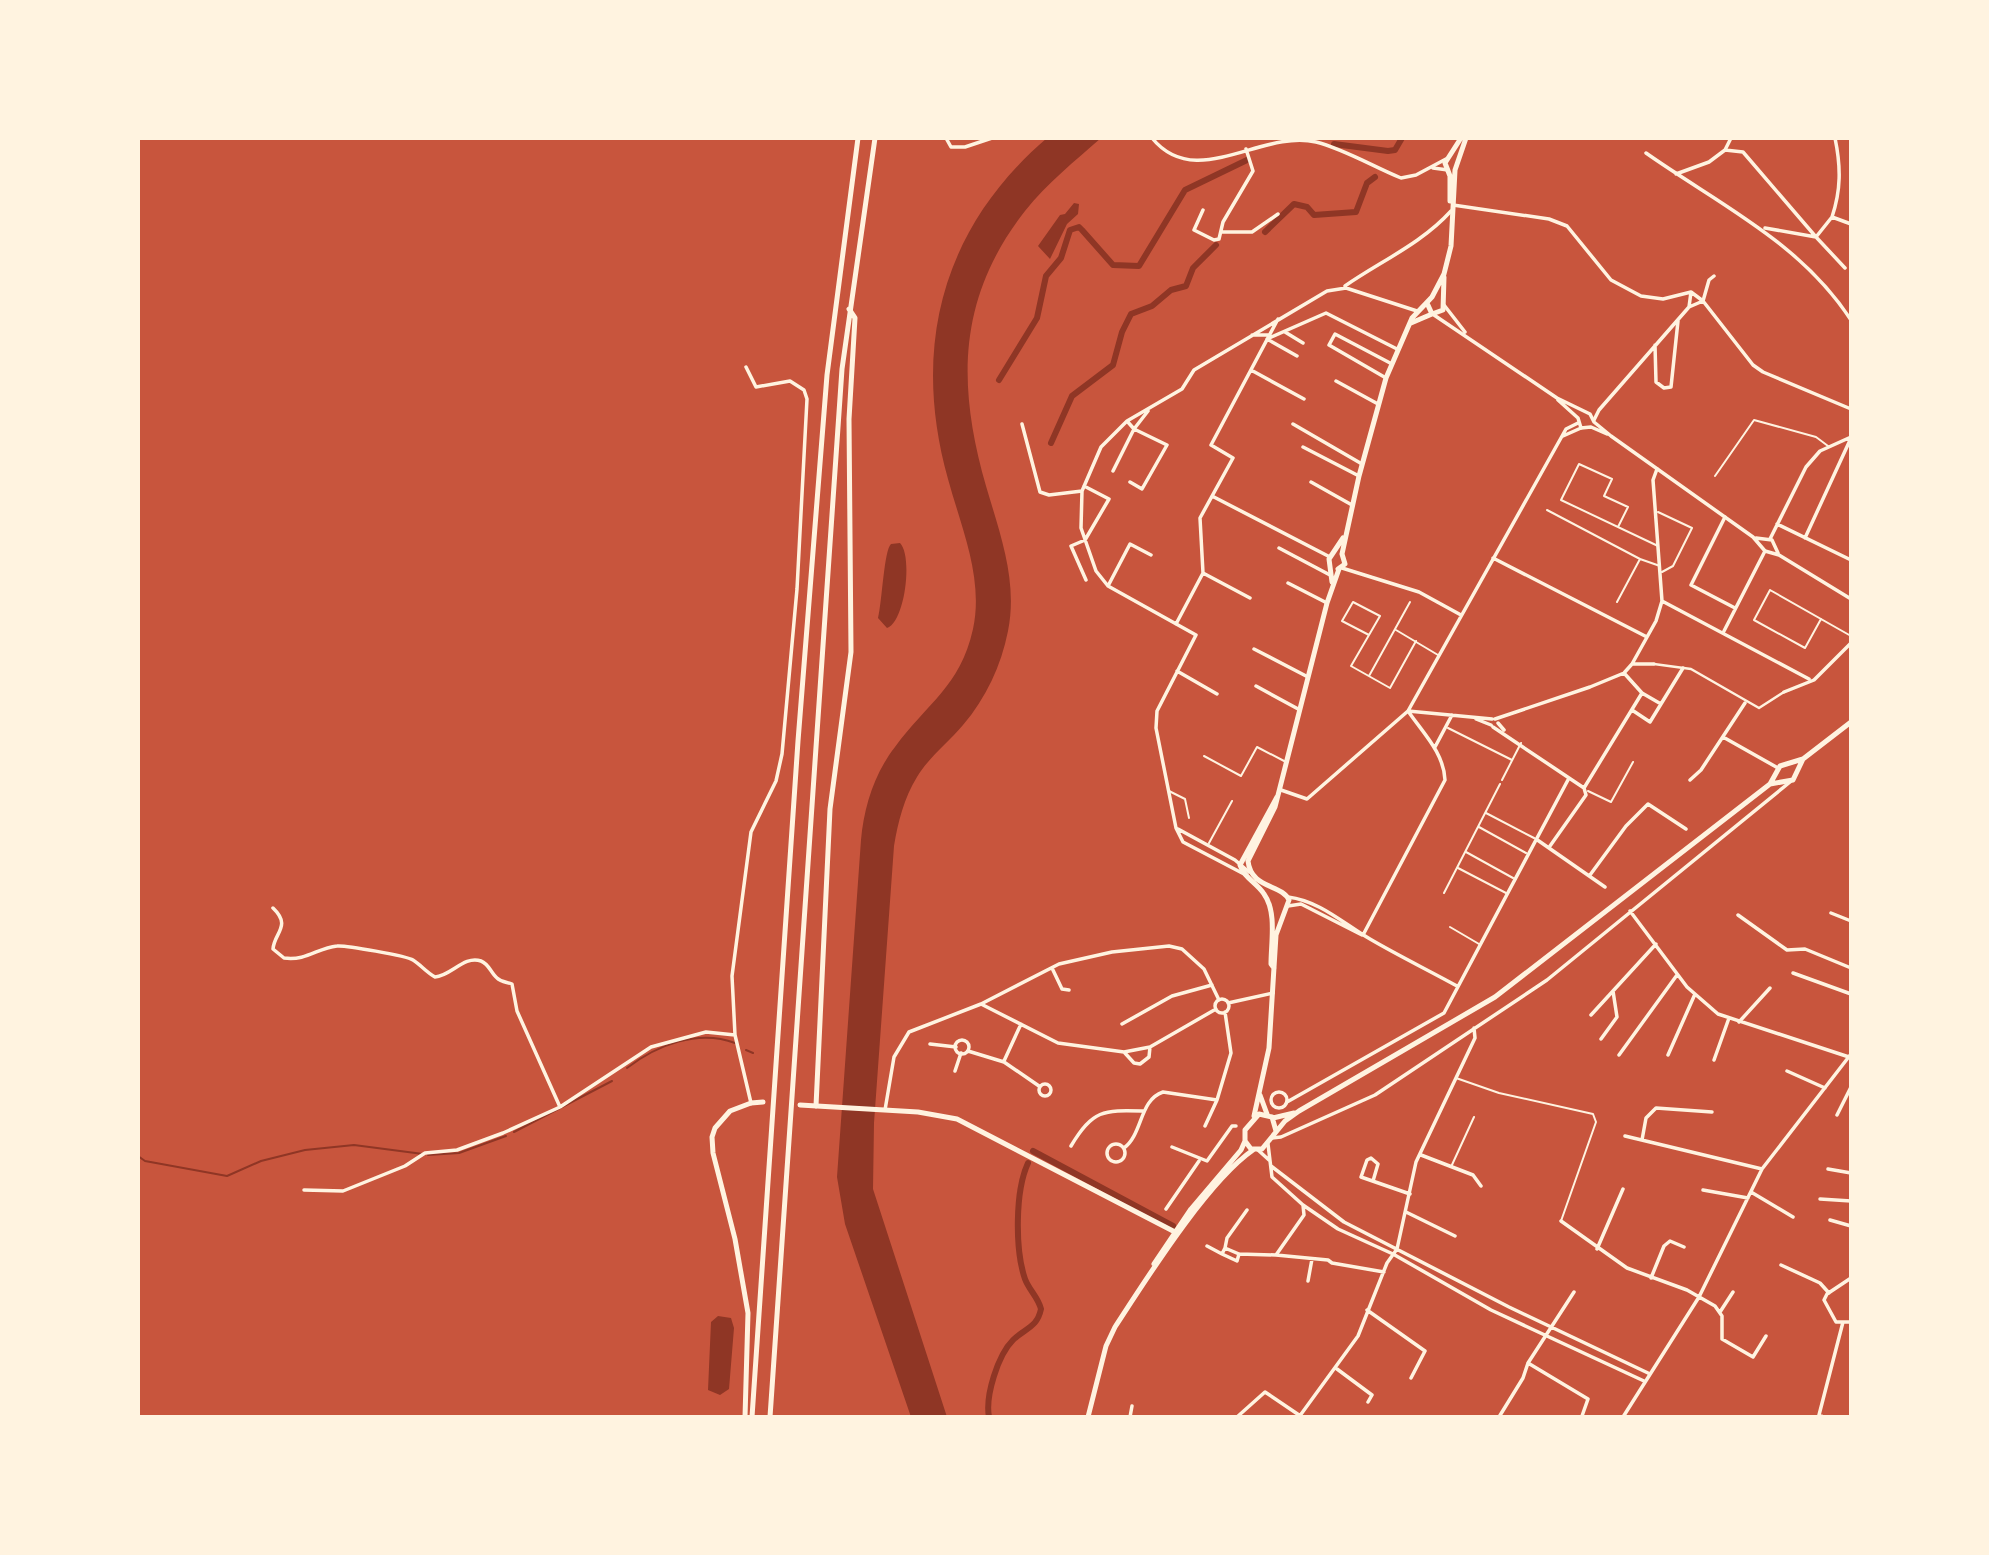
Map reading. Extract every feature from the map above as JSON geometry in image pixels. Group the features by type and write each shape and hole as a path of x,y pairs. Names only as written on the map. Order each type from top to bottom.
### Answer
{"main road":[{"path":"752,1417 827,375 858,138"},
{"path":"770,1417 788,1124 849,309 875,138"},
{"path":"1331,587 1346,561 1342,554 1343,538 1386,377 1412,320 1432,298 1444,274 1451,246 1452,212 1451,170 1445,165 1452,159 1463,138"},
{"path":"1451,170 1459,166 1452,159"},
{"path":"1412,320 1441,312 1444,303 1444,274"},
{"path":"1432,298 1444,303"},
{"path":"1427,303 1433,314"},
{"path":"816,1106 830,809 851,652 849,419 855,318 849,309"},
{"path":"1274,968 1271,960 1274,942 1287,908 1288,897 1281,891 1274,891 1253,875 1248,867 1249,856 1279,793 1331,587 1332,555 1343,538"},
{"path":"1332,555 1342,554"},
{"path":"1331,566 1341,568"},
{"path":"1146,1279 1214,1189 1240,1160 1270,1140 1298,1111 1495,997 1770,784 1782,764 1803,759 1851,722"},
{"path":"1770,784 1790,782 1795,778 1796,770 1803,759"},
{"path":"1791,764 1796,770"},
{"path":"1778,771 1782,781"},
{"path":"1088,1417 1106,1346 1175,1232 1241,1150 1247,1126 1254,1116 1269,1048 1274,942 1271,910 1267,899 1244,874 1240,865 1279,793"},
{"path":"1267,899 1274,891"},
{"path":"1271,910 1287,908"},
{"path":"1260,1095 1276,1131"},
{"path":"745,1417 748,1313 735,1239 713,1153 712,1137 730,1111 751,1103 763,1102"},
{"path":"800,1105 942,1115 971,1125 1025,1157 1175,1232"},
{"path":"1254,1116 1298,1111"},
{"path":"1245,1141 1256,1150"}],"street":[{"path":"946,138 951,147 965,147 992,138"},
{"path":"1007,138 1015,138"},
{"path":"1152,138 1174,156 1208,161 1272,142 1317,142 1401,178 1452,159"},
{"path":"1676,174 1709,162 1725,150 1731,138"},
{"path":"1816,237 1832,217 1839,195 1840,177 1835,138"},
{"path":"1203,210 1194,230 1214,240 1219,239 1240,190 1253,171 1246,149"},
{"path":"1725,150 1743,152 1844,268"},
{"path":"1646,153 1763,228 1809,267 1833,293 1851,320"},
{"path":"1433,168 1451,170"},
{"path":"1345,286 1380,262 1406,249 1452,212 1549,219 1567,226 1611,280 1633,293 1663,299 1691,292"},
{"path":"1221,232 1252,232 1278,214"},
{"path":"1832,217 1851,224"},
{"path":"1763,228 1816,237"},
{"path":"1703,301 1709,279 1714,276"},
{"path":"1244,874 1184,842 1176,828 1156,728 1157,710 1196,635 1108,586 1096,572 1082,528 1083,488 1101,447 1127,421 1182,389 1194,370 1326,291 1346,288 1419,311"},
{"path":"1691,292 1703,301 1753,365 1763,372 1851,409"},
{"path":"1689,307 1691,292"},
{"path":"1591,428 1599,410 1655,345 1689,307 1703,301"},
{"path":"1444,303 1469,336"},
{"path":"1401,307 1412,320"},
{"path":"1250,336 1268,337 1326,313 1397,349"},
{"path":"1433,314 1584,414 1599,410"},
{"path":"1176,624 1203,573 1200,518 1233,458 1211,445 1279,317"},
{"path":"1655,345 1656,382 1664,388 1671,387 1678,320"},
{"path":"1284,332 1303,343"},
{"path":"1386,377 1329,345 1335,334 1392,364"},
{"path":"1268,337 1297,356"},
{"path":"746,368 752,384 756,387 790,381 804,390 806,434 797,589 781,761 776,781 751,832 732,976 735,1035 751,1103"},
{"path":"1251,370 1304,399"},
{"path":"1336,381 1378,404"},
{"path":"1557,398 1581,428"},
{"path":"1113,471 1134,429 1149,410"},
{"path":"1279,793 1307,799 1408,711 1566,429 1584,414"},
{"path":"1590,414 1611,436 1753,537 1767,551 1779,555 1851,599"},
{"path":"1127,421 1134,429 1167,445 1143,487 1130,482"},
{"path":"1293,424 1362,464"},
{"path":"1022,425 1040,492 1049,495 1083,488 1109,499 1086,540 1071,547 1086,580"},
{"path":"1563,436 1581,428 1591,428 1611,436"},
{"path":"1770,539 1806,467 1820,451 1851,438"},
{"path":"1805,538 1851,438"},
{"path":"1303,447 1359,476"},
{"path":"1408,711 1497,720 1624,673 1648,637 1662,601 1653,481 1657,469"},
{"path":"1311,482 1352,505"},
{"path":"1212,496 1332,555"},
{"path":"1725,517 1691,585 1735,608"},
{"path":"1777,524 1851,560"},
{"path":"1753,537 1770,539"},
{"path":"1770,539 1779,555"},
{"path":"1761,546 1764,540"},
{"path":"1108,586 1130,544 1151,555"},
{"path":"1724,631 1767,551 1774,546"},
{"path":"1279,548 1332,576"},
{"path":"1493,558 1648,637"},
{"path":"1346,561 1352,568"},
{"path":"1341,568 1352,568 1437,600 1461,615"},
{"path":"1203,573 1250,598"},
{"path":"1288,583 1327,603"},
{"path":"1662,601 1724,631 1809,679 1814,680 1851,643"},
{"path":"1254,649 1308,677"},
{"path":"1632,664 1684,668 1707,677 1759,708 1809,679"},
{"path":"1632,710 1650,722 1684,668"},
{"path":"1177,671 1217,694"},
{"path":"1624,673 1642,693 1661,704"},
{"path":"1256,686 1300,710"},
{"path":"1584,790 1642,693"},
{"path":"1690,780 1701,770 1745,702"},
{"path":"1363,935 1445,780 1445,769 1435,747 1408,711"},
{"path":"1435,747 1452,715"},
{"path":"1470,717 1505,732 1584,790 1586,795 1550,846"},
{"path":"1492,726 1497,720"},
{"path":"1492,726 1497,720"},
{"path":"1497,720 1505,732"},
{"path":"1723,737 1778,771"},
{"path":"1287,1102 1281,1091 1271,1097 1276,1108 1287,1102 1439,1016 1447,1009 1569,778"},
{"path":"1644,1381 1491,1310 1393,1254 1338,1229 1303,1205 1272,1177 1270,1140 1375,1095 1547,980 1790,782"},
{"path":"1590,875 1626,826 1648,804 1686,830"},
{"path":"1176,828 1253,875"},
{"path":"1536,839 1550,846 1605,887"},
{"path":"1288,897 1305,901 1326,911 1363,935 1457,986"},
{"path":"1287,908 1301,904 1356,934 1363,935"},
{"path":"273,908 278,913 282,930 273,950 284,958 310,957 338,946 374,953 397,953 413,960 435,977 445,976 470,960 481,961 497,979 512,984 516,991 514,1004 560,1107"},
{"path":"1623,1417 1648,1373 1664,1356 1699,1297 1762,1169 1850,1056 1718,1014 1677,975 1630,911"},
{"path":"1832,914 1851,921"},
{"path":"1738,915 1787,950 1804,949 1851,968"},
{"path":"1591,1015 1656,944"},
{"path":"884,1110 894,1057 909,1032 981,1004 1052,968 1112,952 1169,946 1192,955 1219,1000 1216,1009 1150,1047 1124,1052 1058,1043 981,1004"},
{"path":"1052,968 1062,989 1069,990"},
{"path":"1793,973 1851,994"},
{"path":"1619,1055 1677,975"},
{"path":"1122,1024 1172,996 1212,985"},
{"path":"1739,1022 1770,988"},
{"path":"1601,1039 1616,1017 1614,991"},
{"path":"1219,1000 1228,1003 1273,993"},
{"path":"1668,1055 1695,994"},
{"path":"1205,1126 1217,1100 1231,1053 1225,1012 1228,1003"},
{"path":"1216,1009 1225,1012"},
{"path":"1714,1060 1729,1018"},
{"path":"1004,1062 1021,1024"},
{"path":"1237,1417 1265,1392 1300,1417 1359,1336 1367,1310 1397,1249 1416,1162 1475,1038 1474,1028"},
{"path":"304,1190 343,1191 425,1153 457,1150 477,1143 560,1107 652,1047 706,1032 735,1035"},
{"path":"956,1047 958,1042 964,1041 969,1045 968,1051"},
{"path":"930,1044 956,1047 961,1053"},
{"path":"1124,1052 1134,1063 1140,1064 1149,1057 1150,1047"},
{"path":"961,1053 968,1051 1004,1062 1039,1086"},
{"path":"955,1071 961,1053"},
{"path":"1787,1071 1825,1088"},
{"path":"1837,1115 1851,1087"},
{"path":"1124,1148 1119,1144 1111,1146 1109,1157 1113,1161 1121,1160 1124,1148 1134,1136 1149,1101 1163,1092 1217,1100"},
{"path":"1642,1140 1646,1118 1656,1108 1712,1112"},
{"path":"1071,1146 1082,1128 1098,1114 1119,1109 1144,1111"},
{"path":"1172,1147 1199,1161 1207,1161 1232,1126 1247,1126"},
{"path":"1625,1136 1762,1169"},
{"path":"1256,1150 1328,1211 1553,1328 1648,1373"},
{"path":"1421,1155 1473,1175 1481,1186"},
{"path":"1373,1181 1378,1164 1371,1158 1367,1160 1361,1177 1410,1195"},
{"path":"1166,1209 1199,1161"},
{"path":"1828,1169 1851,1173"},
{"path":"1597,1249 1623,1189"},
{"path":"1703,1190 1748,1198"},
{"path":"1751,1192 1793,1217"},
{"path":"1820,1199 1851,1201"},
{"path":"1276,1255 1304,1215 1303,1205"},
{"path":"1222,1254 1227,1238 1247,1210"},
{"path":"1406,1212 1455,1236"},
{"path":"1829,1220 1851,1226"},
{"path":"1561,1221 1627,1268 1699,1297 1720,1312"},
{"path":"1651,1278 1664,1246 1670,1241 1684,1247"},
{"path":"1207,1246 1237,1261 1239,1254"},
{"path":"1225,1248 1239,1254 1312,1258 1384,1272"},
{"path":"1308,1281 1312,1258"},
{"path":"1781,1265 1820,1283 1829,1293"},
{"path":"1851,1278 1829,1293 1824,1300 1836,1322 1851,1322"},
{"path":"1499,1417 1523,1378 1528,1363 1574,1292"},
{"path":"1733,1292 1720,1312 1722,1339 1753,1357 1766,1336"},
{"path":"1367,1310 1425,1352 1411,1378"},
{"path":"1824,1417 1819,1415 1843,1322"},
{"path":"1528,1363 1588,1399 1582,1416"},
{"path":"1336,1369 1372,1395 1368,1402"},
{"path":"1130,1417 1132,1406"}],"lane":[{"path":"1715,476 1754,420 1816,437 1829,447"},
{"path":"1618,527 1628,507 1604,496 1612,479 1579,464 1561,500 1659,547"},
{"path":"1547,510 1640,559 1661,567"},
{"path":"1656,511 1692,528 1673,566 1661,573"},
{"path":"1616,602 1640,559"},
{"path":"1821,619 1805,648 1754,620 1770,590 1851,636"},
{"path":"1369,635 1342,621 1353,602 1380,615 1369,635 1351,666 1390,688 1416,641"},
{"path":"1369,676 1410,602"},
{"path":"1395,630 1438,655"},
{"path":"1446,727 1512,761"},
{"path":"1502,780 1521,743"},
{"path":"1204,756 1241,776 1257,747 1287,762"},
{"path":"1584,790 1591,790 1611,802 1633,762"},
{"path":"1444,892 1500,784"},
{"path":"1169,790 1185,799 1189,818"},
{"path":"1208,846 1232,801"},
{"path":"1486,812 1536,839"},
{"path":"1478,826 1528,854"},
{"path":"1465,852 1514,879"},
{"path":"1457,867 1507,893"},
{"path":"1450,927 1480,944"},
{"path":"1455,1077 1473,1086 1593,1114 1596,1122 1561,1221"},
{"path":"1451,1167 1474,1117"}],"shaded area":[{"path":"1047,138 1101,138 1042,191 1003,244 986,276 975,310 969,343 970,413 1006,558 1011,594 1008,631 997,669 986,693 963,725 927,763 912,785 902,810 894,846 874,1123 873,1189 947,1417 911,1417 845,1224 837,1177 861,840 868,803 881,768 960,666 973,629 976,610 970,553 937,430 933,383 935,337 944,293 960,251 982,211 1011,173"},
{"path":"1074,203 1079,204 1078,214 1067,224 1050,259 1038,246 1060,215 1065,214"},
{"path":"900,543 906,561 905,588 898,614 887,628 878,618 885,566 891,544"},
{"path":"718,1316 731,1318 734,1328 729,1389 720,1395 708,1390 711,1322"}],"waterway":[{"path":"1334,144 1388,151 1395,150 1402,138"},
{"path":"999,380 1037,318 1046,276 1061,258 1070,230 1079,227 1113,265 1139,266 1185,190 1247,160"},
{"path":"1265,232 1294,204 1307,207 1314,215 1356,212 1367,183 1375,177"},
{"path":"1051,443 1072,396 1113,365 1122,332 1131,314 1152,306 1171,290 1186,286 1193,268 1216,245"},
{"path":"627,1068 651,1052 678,1042 707,1038 735,1043"},
{"path":"746,1050 753,1053"},
{"path":"514,1132 612,1081"},
{"path":"428,1155 459,1153 506,1136"},
{"path":"138,1156 145,1161 227,1176 261,1161 305,1150 354,1145 423,1154"},
{"path":"1033,1151 1173,1226"},
{"path":"989,1417 991,1387 1002,1355 1013,1340 1034,1324 1041,1309 1025,1279 1019,1253 1019,1204 1028,1163"}]}
